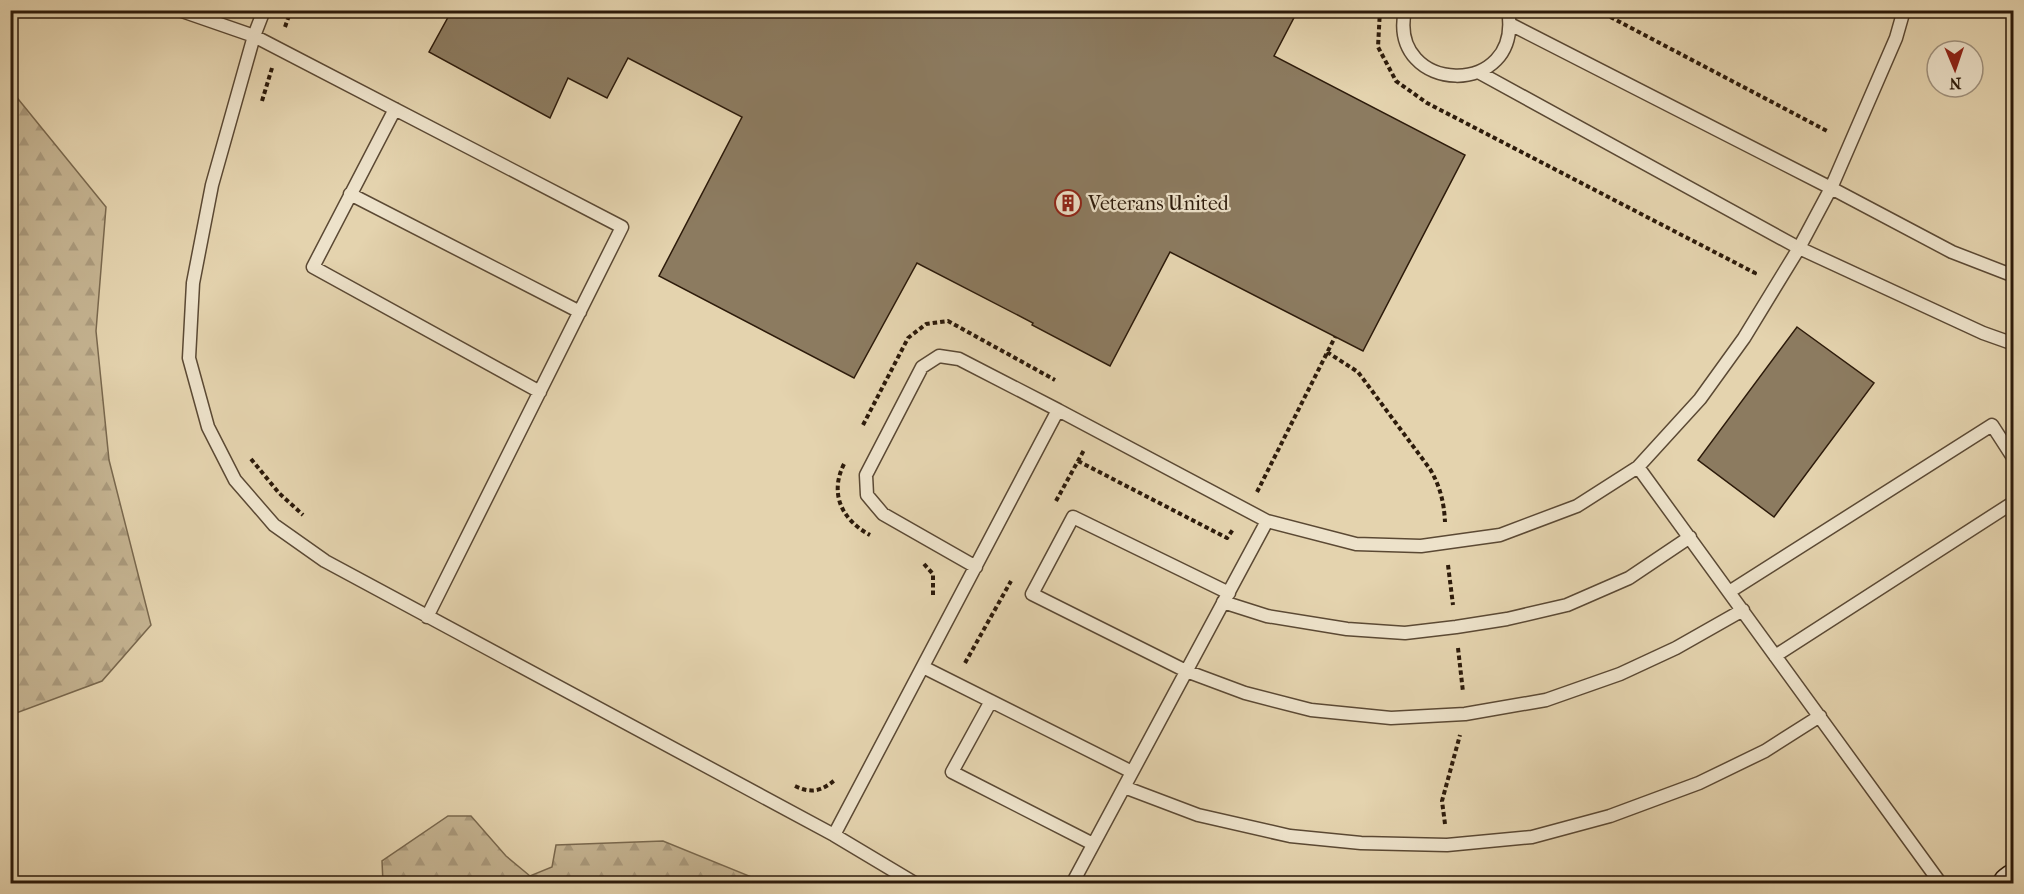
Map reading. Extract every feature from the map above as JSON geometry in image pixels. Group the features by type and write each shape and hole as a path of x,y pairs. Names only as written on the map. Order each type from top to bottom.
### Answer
{"lane":[{"path":"179,10 254,36 622,227 427,616"},
{"path":"264,10 254,36 212,185 193,283 189,358 208,428 235,480 274,525 324,561 834,835 916,884"},
{"path":"1405,10 1404,39 1413,56 1426,69 1443,76 1461,77 1480,72 1492,64 1502,52 1508,39 1510,24 1508,10"},
{"path":"976,567 883,514 867,495 866,475 922,367 939,356 959,359 1267,521 1356,544 1421,546 1500,535 1577,506 1638,467 1700,399 1744,338 1799,248 1831,188 1896,38 1904,10"},
{"path":"1510,24 1952,252 2013,276"},
{"path":"1480,72 1799,248 1983,333 2013,344"},
{"path":"395,109 313,267 540,392"},
{"path":"350,194 580,312"},
{"path":"834,835 1058,411"},
{"path":"1729,592 1992,425 2013,459"},
{"path":"1638,467 1941,884"},
{"path":"1775,656 2013,502"},
{"path":"1690,537 1629,578 1567,605 1507,619 1405,633 1347,629 1267,616 1072,517 1032,594 1186,671 1245,693 1311,710 1391,718 1465,714 1546,700 1620,674 1676,648 1743,610"},
{"path":"1072,884 1267,521"},
{"path":"923,667 1132,772"},
{"path":"991,700 952,772 1093,844"},
{"path":"1124,787 1198,814 1290,836 1362,843 1447,845 1532,837 1610,816 1699,783 1765,751 1820,716"}],"path":[{"path":"259,109 291,10"},
{"path":"1380,10 1378,47 1396,81 1427,102 1755,273 1749,283"},
{"path":"1597,10 1829,134 1834,123"},
{"path":"860,432 908,338 926,324 948,321 1057,381"},
{"path":"1078,461 1227,538 1258,490 1335,337"},
{"path":"1327,352 1358,372 1430,469 1444,503 1445,543 1465,714 1455,760 1442,801 1447,845"},
{"path":"248,455 279,493 308,520"},
{"path":"844,464 839,474 837,497 843,513 863,531 873,536"},
{"path":"1251,487 1267,495"},
{"path":"1435,521 1455,519"},
{"path":"922,563 933,574 934,594 930,603"},
{"path":"788,782 814,792 825,789 837,779"}],"green space":[{"path":"10,89 106,207 96,331 109,460 151,625 102,681 11,715"},
{"path":"448,816 471,816 506,856 530,876 552,867 556,845 663,841 759,880 761,883 383,883 382,861"}],"building":[{"name":"Veterans United","path":"452,10 1298,10 1274,56 1465,155 1363,351 1170,252 1110,366 917,263 854,378 659,276 742,117 628,58 607,98 568,78 550,118 429,52"},
{"path":"1797,327 1874,383 1774,517 1698,460"}],"place":[{"name":"Veterans United","path":"1068,203"}]}
